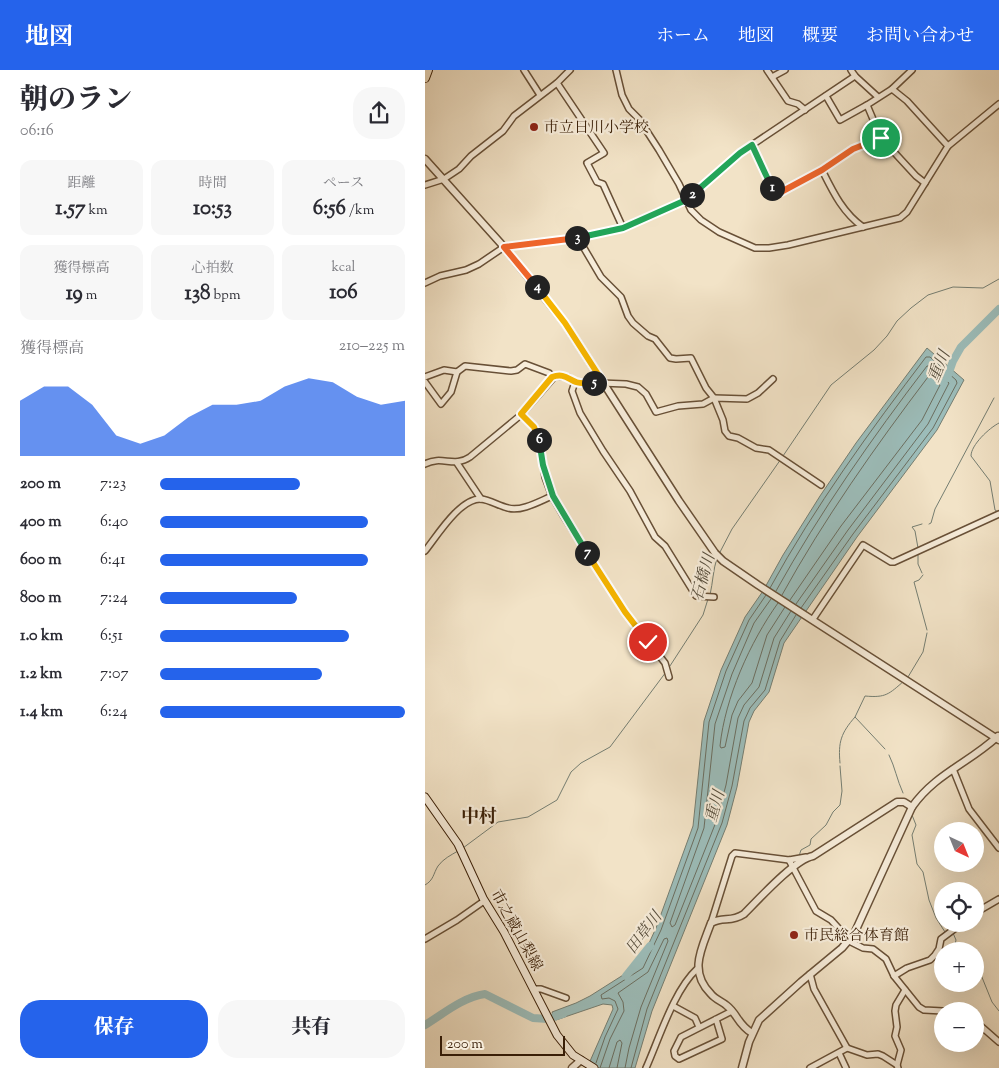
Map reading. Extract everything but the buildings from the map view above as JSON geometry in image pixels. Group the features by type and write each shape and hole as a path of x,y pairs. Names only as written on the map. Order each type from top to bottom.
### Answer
{"highway":[{"path":"425,78 428,70"}],"main road":[{"name":"市之蔵山梨線","path":"425,797 461,850 484,901 504,932 563,1044 584,1064 594,1068"}],"street":[{"path":"524,70 540,95"},
{"path":"425,184 443,179 459,169 471,156 503,131 515,116 571,70"},
{"path":"616,70 622,95 659,150 691,210 709,226 755,248 788,245 900,218 948,146 999,104"},
{"path":"767,70 788,101 799,104 805,110"},
{"path":"772,77 785,70"},
{"path":"851,70 878,97"},
{"path":"826,96 840,120 867,106 892,88 912,70"},
{"path":"425,283 440,276 466,270 479,264 504,247 578,238 623,228 686,200 740,153 855,76"},
{"path":"557,83 604,153 587,163 597,182 603,184 623,228"},
{"path":"892,88 907,101 948,146"},
{"path":"867,106 881,138 916,176 925,183"},
{"path":"752,145 773,190 781,192 822,170 853,149 881,138"},
{"path":"425,159 504,247 565,323 674,493 715,553 758,585 998,737 933,782 912,807 860,924 850,940 765,1014 752,1033 742,1068"},
{"path":"822,170 832,191 849,217 863,227"},
{"path":"578,238 601,277 621,297 628,316 633,323 648,336 655,339 670,358 676,360 691,358 706,388 714,398 725,430 729,436 738,438 756,448 769,450 821,485"},
{"path":"425,382 441,404 451,392 457,372 465,366 511,371 517,370 525,364 549,373 552,377"},
{"path":"425,376 444,370 457,372"},
{"path":"425,464 436,459 457,463 470,457 521,414 552,377 555,376 568,376 575,382 603,382 638,387 646,394 656,412 679,406 703,404 714,398 747,399 758,394 773,379"},
{"path":"575,382 572,391 581,413 630,491 655,537 665,546 693,593 700,597 712,597"},
{"path":"521,414 534,427 540,443 543,465 553,496 605,583 665,664 669,677"},
{"path":"457,463 481,499 510,509 553,496"},
{"path":"425,551 461,508 481,499"},
{"path":"813,619 863,545 894,562 999,514"},
{"path":"953,769 969,809 999,848"},
{"path":"752,1033 743,1028 732,1011 705,987 697,969 699,957 732,856 735,853 789,860 813,856 897,802 904,802 912,807"},
{"path":"711,923 718,919 733,920 744,914 806,857"},
{"path":"789,860 816,911 831,920 856,946 873,949 886,959 894,976 919,1008 934,1011"},
{"path":"984,908 999,899"},
{"path":"425,939 484,901"},
{"path":"894,976 907,968 930,960 939,949 941,939 950,932"},
{"path":"646,1068 673,1006 690,975 697,969"},
{"path":"810,974 814,989 847,1048 867,1056 878,1054 897,1066 901,1050 895,1036 897,1026 895,1011 896,1005 905,990"},
{"path":"534,990 541,989 566,998"},
{"path":"673,1006 695,1018 699,1028"},
{"path":"716,1019 722,1039 679,1059 675,1056 675,1051 681,1037 699,1028 716,1019 732,1011"},
{"path":"984,1029 999,1042"},
{"path":"810,1068 847,1048"},
{"path":"839,1053 846,1068"},
{"path":"572,1068 584,1064"}],"water":[{"path":"927,348 964,380 937,430 857,537 784,643 769,692 754,711 749,722 737,787 727,825 652,1011 635,1068 587,1068 613,1009 612,1005 603,1004 556,1020 552,1012 590,996 639,965 656,928 693,826 704,721 721,670 745,617 763,591 820,496 856,443"}],"waterway":[{"name":"石橋川","path":"783,456 831,385 874,350 897,321 911,308 928,295 953,287 983,288 999,279"},
{"name":"重川","path":"947,378 953,361 961,347 999,309"},
{"path":"929,524 935,509 994,398"},
{"path":"998,512 995,510 990,481 971,456 974,447 981,437 999,423"},
{"name":"石橋川","path":"719,554 732,529 781,459"},
{"path":"918,548 915,531 912,527 922,524"},
{"path":"918,554 918,564 922,573"},
{"name":"石橋川","path":"710,595 717,558"},
{"path":"923,575 914,582 927,630"},
{"name":"石橋川","path":"668,669 703,615 708,599"},
{"path":"908,677 923,652 927,633"},
{"name":"石橋川","path":"463,848 498,822 528,817 557,800 571,772 581,763 610,747 666,672"},
{"path":"885,749 855,717 865,696 883,696 904,681"},
{"path":"840,763 841,738 855,717"},
{"path":"889,755 903,793"},
{"path":"799,856 801,850 810,845 811,839 826,825 833,812 840,805 842,791 840,766"},
{"path":"912,815 916,825 912,835 917,864 923,872 934,913"},
{"name":"石橋川","path":"425,885 432,879 440,864 447,857 458,851"},
{"path":"953,933 956,942"},
{"name":"田草川","path":"626,976 650,946"},
{"path":"984,982 992,1002 999,1011"},
{"name":"田草川","path":"425,1025 461,1002 485,994 533,1018 548,1019 563,1014"}],"place":[{"name":"市立日川小学校","path":"534,127"},
{"name":"市民総合体育館","path":"794,935"}],"district":[{"name":"中村","path":"479,816"}],"route":[{"path":"648,642 605,583 563,515 545,477 540,443 534,427 521,414 552,377 568,376 573,378 575,382 584,383 603,382 565,323 504,247 578,238 623,228 686,200 740,153 752,145 773,190 781,192 790,189 822,170 853,149 881,138"}]}
